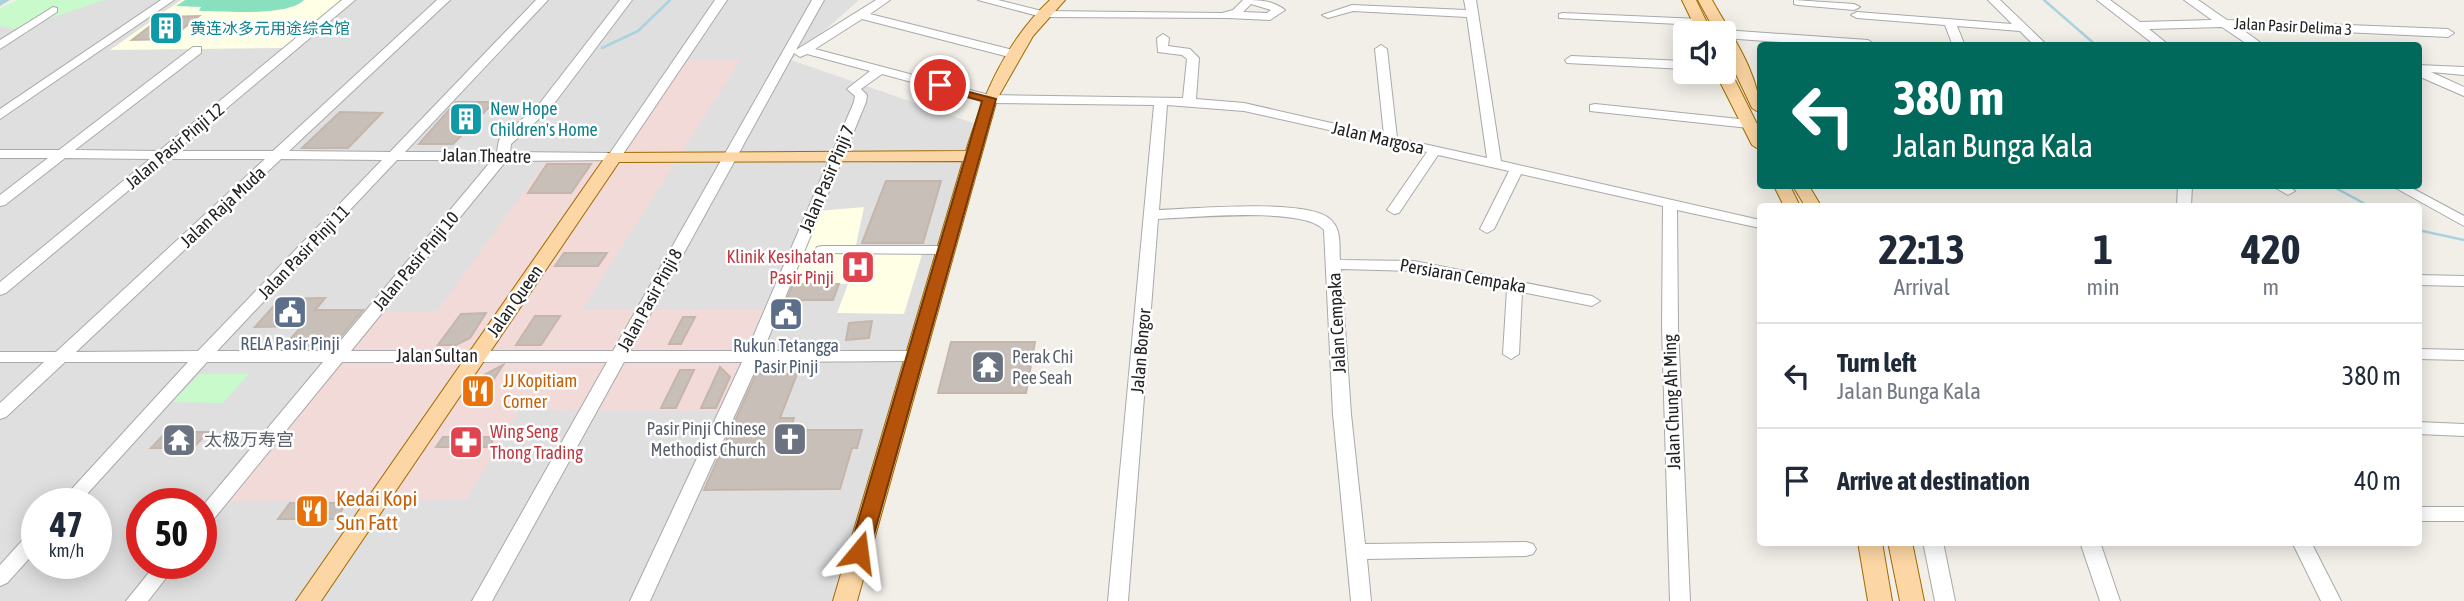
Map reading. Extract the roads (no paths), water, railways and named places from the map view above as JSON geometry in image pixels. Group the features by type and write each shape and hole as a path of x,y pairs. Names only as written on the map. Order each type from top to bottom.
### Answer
{"main road":[{"path":"845,601 989,99 1013,54 1042,14 1058,0"},
{"path":"1689,0 1699,21"},
{"path":"1705,0 1716,21"},
{"path":"1736,59 1757,98"},
{"path":"1729,84 1757,139"},
{"name":"Jalan Theatre","path":"614,157 973,156"},
{"name":"Jalan Queen","path":"308,601 614,157"},
{"path":"1871,546 1880,601"},
{"path":"1901,546 1912,601"}],"street":[{"path":"0,115 168,0"},
{"name":"Jalan Pasir Pinji 12","path":"0,290 349,0"},
{"name":"Jalan Raja Muda","path":"0,413 444,0"},
{"name":"Jalan Pasir Pinji 11","path":"82,488 202,357 542,0"},
{"name":"Jalan Pasir Pinji 10","path":"217,501 503,156 504,143 545,106 626,0"},
{"name":"Jalan Queen","path":"614,157 721,0"},
{"name":"Jalan Pasir Pinji 8","path":"482,601 818,0"},
{"path":"783,63 884,0"},
{"path":"987,0 1042,14 1269,17 1279,10 1249,0 1231,15"},
{"path":"1470,0 1494,162"},
{"path":"1994,0 2038,42"},
{"path":"2104,0 2159,42"},
{"path":"2190,0 2252,42"},
{"path":"1798,2 1861,24"},
{"path":"1328,15 1352,8 1471,14"},
{"path":"0,45 53,10"},
{"path":"860,15 1013,54"},
{"path":"1563,16 1673,25"},
{"path":"1736,33 1861,24 1950,23 2025,29"},
{"path":"1950,23 1957,42"},
{"name":"Jalan Pasir Delima 3","path":"2137,26 2221,23 2448,33"},
{"path":"1163,38 1161,49 1186,52 1194,58 1189,102"},
{"path":"1381,49 1391,141"},
{"path":"0,202 197,50"},
{"name":"Jalan Margosa","path":"807,50 989,99 1161,101 1244,107 1757,223"},
{"path":"1571,60 1673,64"},
{"path":"2422,69 2464,71"},
{"name":"Jalan Pasir Pinji 7","path":"640,601 752,356 835,156 860,103 861,95 853,89 879,70"},
{"path":"2422,71 2464,92"},
{"name":"Jalan Bongor","path":"1118,601 1161,101"},
{"path":"1595,108 1749,124"},
{"path":"1394,210 1436,150"},
{"name":"Jalan Theatre","path":"0,154 614,157"},
{"path":"1487,229 1517,168"},
{"path":"2404,189 2464,222"},
{"name":"Jalan Chung Ah Ming","path":"1670,204 1670,327 1680,601"},
{"name":"Jalan Cempaka","path":"1152,215 1283,213 1315,217 1326,222 1331,230 1342,414 1361,601"},
{"path":"822,250 946,250"},
{"name":"Persiaran Cempaka","path":"1334,264 1399,264 1592,301"},
{"path":"2422,280 2464,281"},
{"path":"1511,354 1516,285"},
{"path":"2422,354 2464,355"},
{"name":"Jalan Sultan","path":"0,357 915,356"},
{"path":"2422,428 2464,429"},
{"path":"2422,514 2464,514"},
{"path":"1934,546 1945,601"},
{"path":"2091,546 2110,601"},
{"path":"2303,546 2331,601"},
{"path":"1357,552 1526,549"},
{"path":"0,578 21,555"},
{"path":"136,601 154,579"}],"waterway":[{"path":"602,48 638,31 670,0"},
{"path":"2044,0 2092,42"},
{"path":"2338,189 2363,203"},
{"path":"2422,231 2464,240"}],"place":[{"name":"黄连冰多元用途综合馆","path":"166,28"},
{"name":"New Hope Children's Home","path":"466,119"},
{"name":"Klinik Kesihatan Pasir Pinji","path":"858,267"},
{"name":"RELA Pasir Pinji","path":"290,312"},
{"name":"Rukun Tetangga Pasir Pinji","path":"786,314"},
{"name":"Perak Chi Pee Seah","path":"988,367"},
{"name":"JJ Kopitiam Corner","path":"478,391"},
{"name":"Pasir Pinji Chinese Methodist Church","path":"790,439"},
{"name":"太极万寿宫","path":"179,440"},
{"name":"Wing Seng Thong Trading","path":"466,442"},
{"name":"Kedai Kopi Sun Fatt","path":"312,511"}]}
